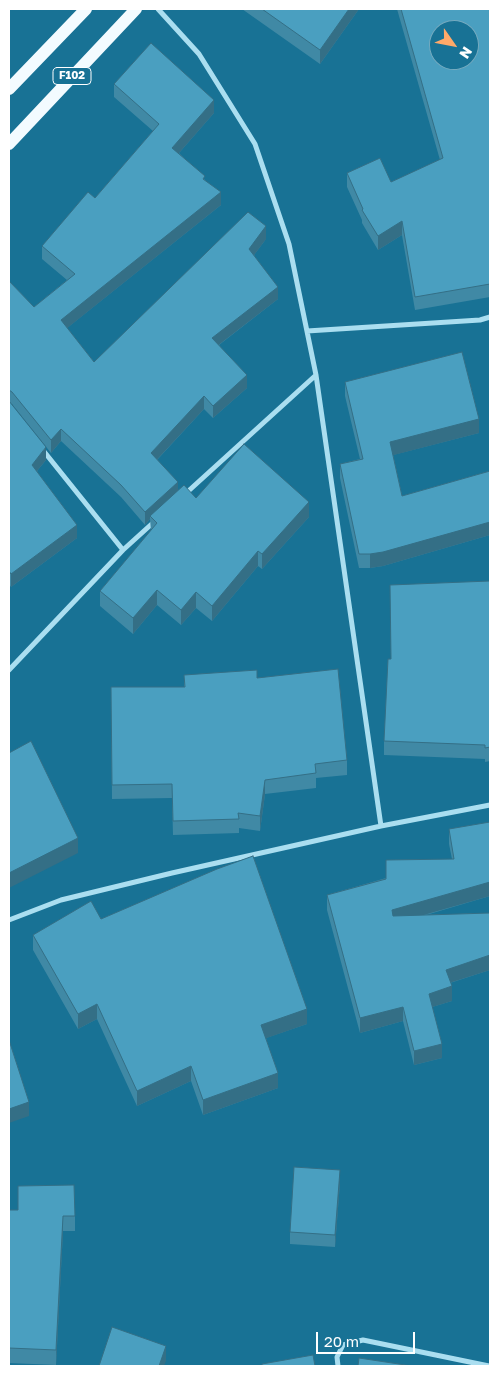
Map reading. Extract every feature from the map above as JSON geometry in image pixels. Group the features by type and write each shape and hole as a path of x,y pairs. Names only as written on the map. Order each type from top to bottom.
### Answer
{"main road":[{"name":"F102","path":"9,90 86,9"},
{"name":"F102","path":"9,144 136,9"}],"street":[{"path":"158,9 200,54 255,144 289,244 316,374 381,826"},
{"path":"307,330 480,320 490,317"},
{"path":"180,498 316,374"},
{"path":"39,444 123,550"},
{"path":"9,670 123,550 159,518"},
{"path":"9,920 61,900 172,872 381,826 490,805"},
{"path":"338,1366 337,1357 343,1345 363,1340 489,1366"}],"building":[{"path":"262,9 349,9 320,50"},
{"path":"401,9 490,9 490,284 415,297 402,221 378,236 362,210 347,173 380,158 391,182 443,158"},
{"path":"151,43 214,100 172,148 205,176 203,179 221,192 61,320 94,362 248,212 266,226 249,249 278,287 212,338 247,375 213,406 204,396 151,453 178,482 145,512 121,485 61,429 51,440 9,390 9,281 34,307 75,274 42,246 88,192 95,198 159,124 114,84"},
{"path":"462,352 479,419 390,442 402,496 490,471 490,522 383,552 359,554 340,464 363,459 345,382"},
{"path":"9,401 46,447 32,465 77,525 11,574 9,571"},
{"path":"244,444 309,502 262,554 258,551 212,606 196,592 181,610 157,590 133,618 100,591 157,523 150,516 184,485 196,498"},
{"path":"490,581 490,747 485,748 485,745 384,741 388,659 391,659 390,585"},
{"path":"338,669 347,760 315,764 316,773 265,780 260,816 238,813 239,819 173,821 172,784 112,785 111,687 185,687 184,675 257,670 257,678"},
{"path":"31,741 78,838 9,873 9,753"},
{"path":"490,822 490,882 392,910 393,916 490,913 490,955 446,970 452,986 429,994 442,1044 414,1051 403,1007 360,1018 327,895 386,879 386,860 454,859 449,829"},
{"path":"253,856 307,1009 261,1025 278,1073 203,1100 191,1066 137,1091 97,1004 78,1014 33,935 91,901 101,919 217,869"},
{"path":"9,1040 29,1102 9,1109"},
{"path":"294,1167 340,1170 335,1235 290,1232"},
{"path":"74,1185 75,1216 63,1216 56,1350 9,1348 9,1210 18,1210 18,1186"},
{"path":"112,1327 166,1346 159,1366 99,1366"},
{"path":"313,1355 315,1366 262,1366 262,1364"},
{"path":"359,1358 412,1366 358,1366"}]}
